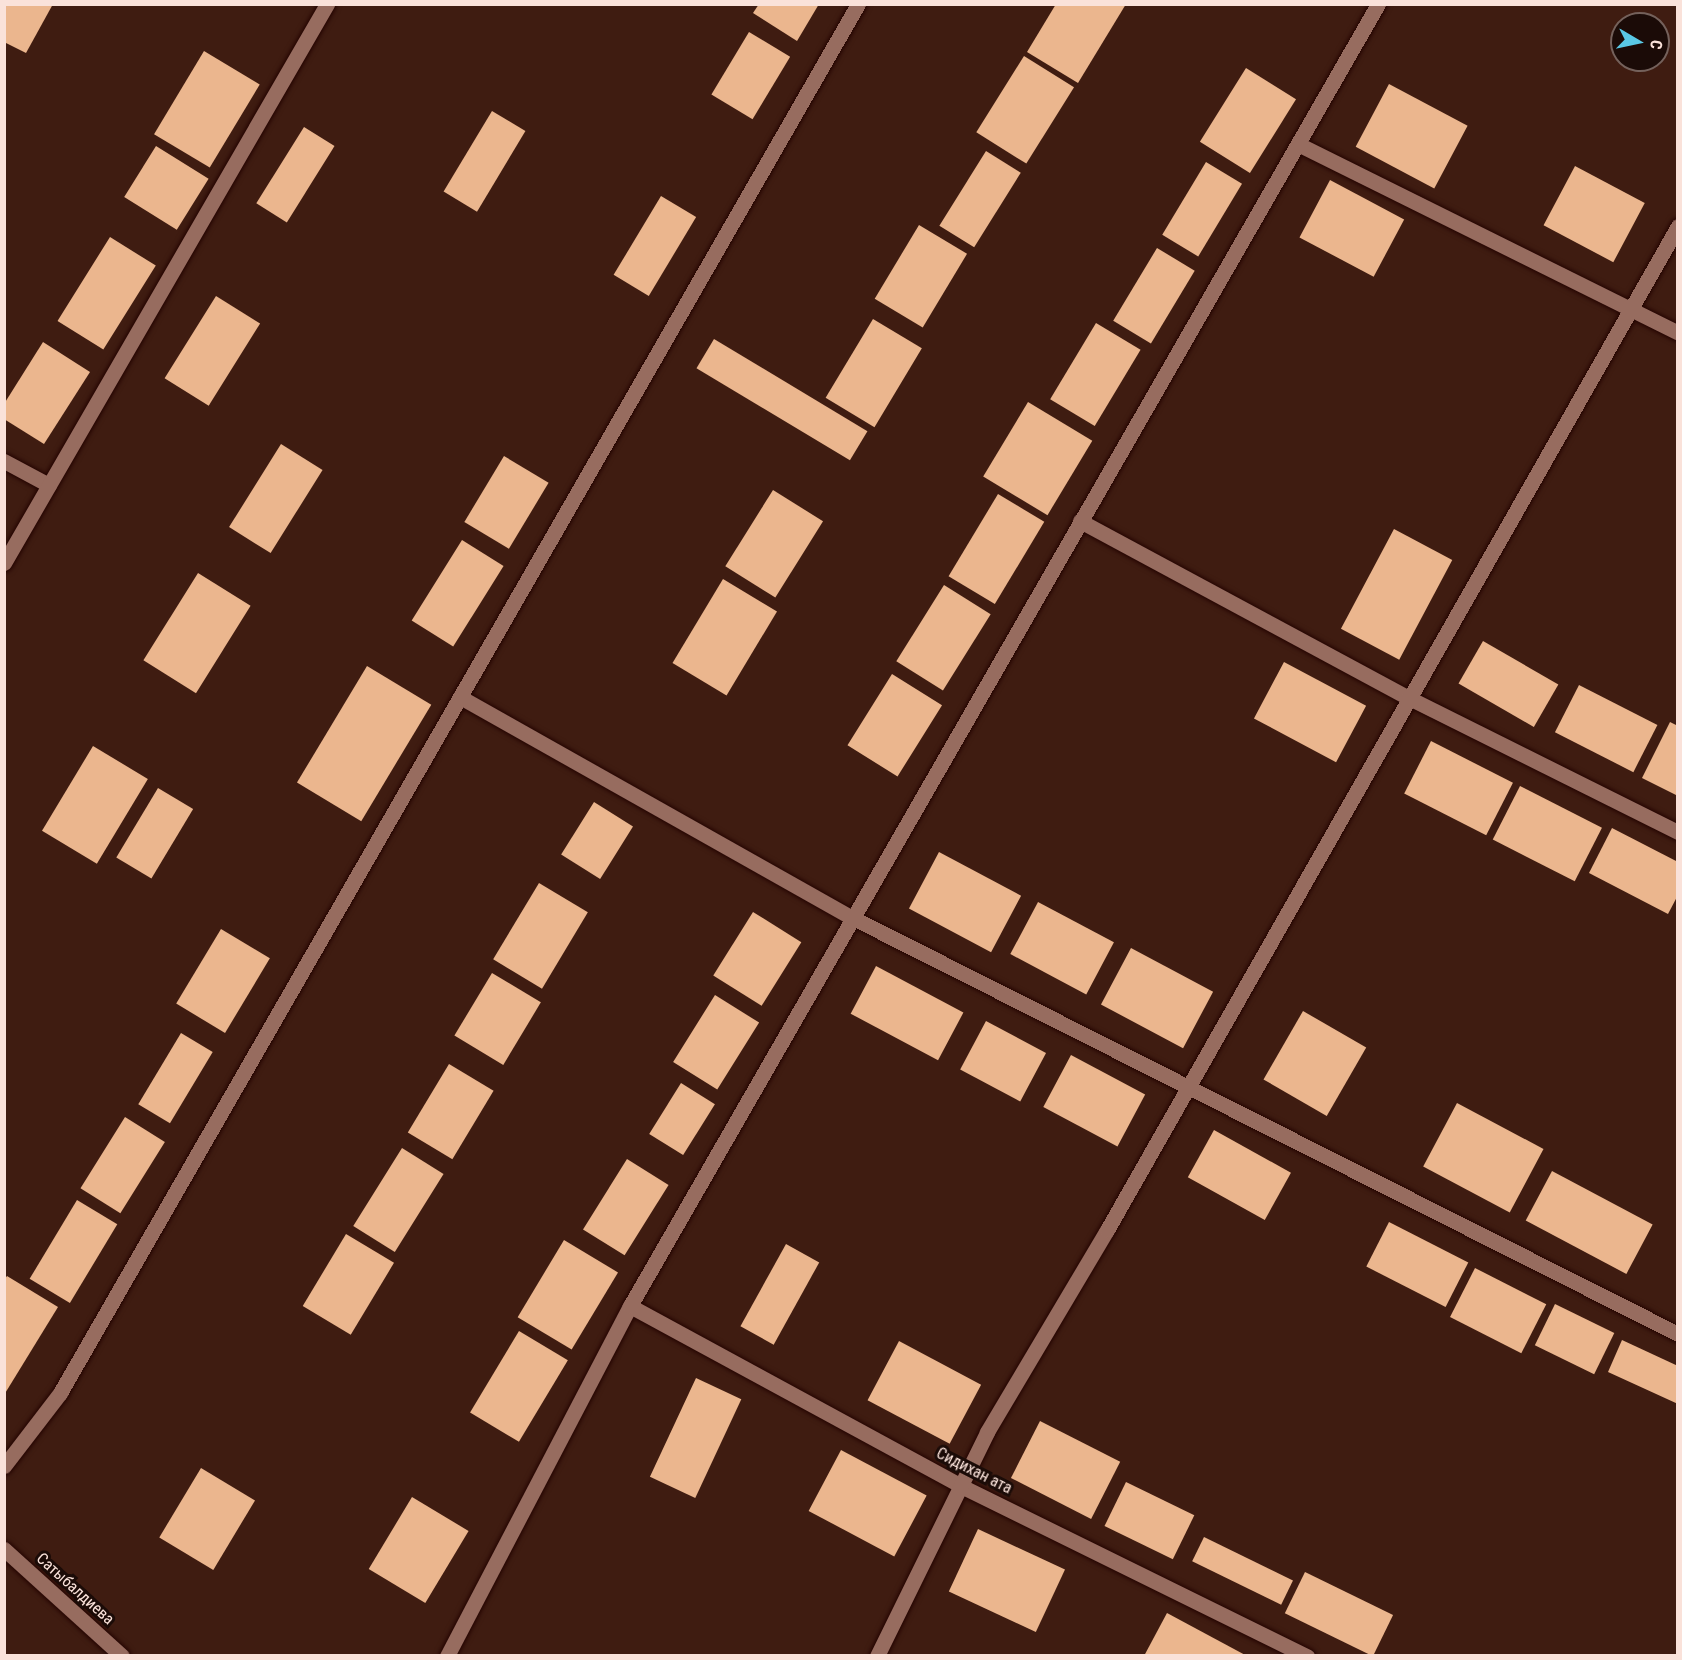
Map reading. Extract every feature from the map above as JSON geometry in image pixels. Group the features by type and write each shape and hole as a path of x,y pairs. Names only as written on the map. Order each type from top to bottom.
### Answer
{"street":[{"path":"4,562 327,4"},
{"path":"4,1466 60,1393 858,4"},
{"path":"447,1656 630,1306 1378,4"},
{"path":"1298,144 1677,333"},
{"path":"877,1656 987,1432 1189,1085 1677,226"},
{"path":"4,461 49,485"},
{"path":"1080,521 1410,698 1677,832"},
{"path":"460,697 853,918 1189,1085 1677,1334"},
{"name":"Сидихан ата","path":"630,1306 961,1486 1307,1656"},
{"name":"Сатыбалдиева","path":"4,1549 122,1656"}],"building":[{"path":"4,4 53,4 26,53 4,42"},
{"path":"759,4 819,4 797,41 753,13"},
{"path":"1056,4 1126,4 1078,83 1027,52"},
{"path":"749,32 790,57 753,119 711,95"},
{"path":"204,51 260,84 210,168 154,134"},
{"path":"1024,56 1074,87 1026,164 976,132"},
{"path":"1246,68 1296,99 1250,173 1200,142"},
{"path":"1389,84 1468,126 1434,188 1356,147"},
{"path":"492,111 525,131 477,212 444,192"},
{"path":"304,127 335,146 287,222 256,203"},
{"path":"156,146 209,179 177,230 124,197"},
{"path":"986,151 1021,173 974,247 939,226"},
{"path":"1206,162 1242,184 1198,256 1162,235"},
{"path":"1575,166 1645,203 1613,262 1544,225"},
{"path":"1330,180 1404,219 1374,277 1299,237"},
{"path":"661,196 696,217 649,296 614,275"},
{"path":"919,225 967,254 923,328 875,299"},
{"path":"110,237 156,266 103,350 58,321"},
{"path":"1157,248 1195,271 1151,344 1113,321"},
{"path":"216,296 260,324 209,406 165,378"},
{"path":"873,319 922,348 874,427 826,398"},
{"path":"1096,323 1141,350 1095,426 1050,399"},
{"path":"714,339 867,431 850,460 696,368"},
{"path":"43,342 90,372 44,444 4,419 4,404"},
{"path":"1028,402 1092,441 1047,515 983,477"},
{"path":"281,444 323,470 271,553 229,527"},
{"path":"504,456 549,483 509,549 464,522"},
{"path":"773,490 823,521 775,598 725,566"},
{"path":"998,494 1044,522 995,604 949,576"},
{"path":"1394,529 1452,560 1399,660 1341,629"},
{"path":"462,540 504,566 453,647 412,621"},
{"path":"198,573 251,606 196,693 143,660"},
{"path":"723,579 777,611 727,695 673,663"},
{"path":"944,585 991,614 943,690 896,661"},
{"path":"1483,641 1558,684 1534,727 1458,683"},
{"path":"1284,662 1366,706 1336,762 1254,719"},
{"path":"367,666 431,705 361,821 297,783"},
{"path":"892,674 942,705 898,777 847,745"},
{"path":"1579,685 1657,725 1633,772 1555,732"},
{"path":"1670,722 1678,726 1678,796 1642,778"},
{"path":"1431,741 1513,783 1486,835 1404,794"},
{"path":"93,746 148,779 97,864 42,831"},
{"path":"1520,786 1602,828 1575,881 1493,839"},
{"path":"158,788 193,809 151,879 116,857"},
{"path":"594,802 633,826 600,879 561,855"},
{"path":"1612,828 1678,862 1678,895 1668,914 1589,873"},
{"path":"939,852 1021,896 991,952 909,909"},
{"path":"539,883 588,912 542,989 493,959"},
{"path":"1038,902 1114,942 1086,994 1010,954"},
{"path":"753,912 801,942 762,1006 713,976"},
{"path":"221,929 270,958 225,1033 176,1004"},
{"path":"1131,948 1213,992 1183,1048 1101,1005"},
{"path":"876,966 963,1012 938,1060 851,1014"},
{"path":"492,973 541,1002 503,1065 454,1036"},
{"path":"715,995 759,1023 717,1090 673,1062"},
{"path":"1303,1011 1366,1048 1327,1116 1264,1079"},
{"path":"986,1021 1046,1053 1020,1101 960,1070"},
{"path":"181,1033 213,1052 170,1123 138,1104"},
{"path":"1071,1055 1145,1094 1117,1147 1043,1107"},
{"path":"449,1064 494,1091 452,1159 408,1133"},
{"path":"681,1083 715,1104 683,1155 649,1134"},
{"path":"1457,1103 1544,1149 1510,1213 1423,1167"},
{"path":"125,1117 165,1142 120,1213 80,1188"},
{"path":"1214,1130 1291,1173 1265,1220 1188,1177"},
{"path":"402,1148 444,1174 395,1252 353,1226"},
{"path":"627,1159 669,1185 625,1255 583,1229"},
{"path":"1552,1171 1653,1225 1626,1274 1526,1220"},
{"path":"77,1200 117,1224 70,1303 30,1279"},
{"path":"1389,1222 1468,1262 1446,1307 1366,1267"},
{"path":"346,1234 394,1263 351,1335 303,1306"},
{"path":"564,1240 618,1272 572,1350 518,1317"},
{"path":"786,1244 819,1262 774,1345 740,1326"},
{"path":"1475,1268 1546,1304 1521,1353 1450,1317"},
{"path":"7,1276 58,1307 4,1395 4,1280"},
{"path":"1555,1304 1614,1333 1594,1374 1535,1345"},
{"path":"519,1331 568,1360 519,1442 470,1412"},
{"path":"1622,1340 1678,1366 1678,1404 1608,1372"},
{"path":"899,1341 981,1385 950,1444 868,1400"},
{"path":"696,1378 741,1399 695,1498 650,1477"},
{"path":"1040,1421 1120,1462 1091,1519 1011,1478"},
{"path":"841,1450 927,1496 894,1556 809,1511"},
{"path":"201,1468 255,1500 213,1570 159,1537"},
{"path":"1126,1482 1194,1515 1173,1559 1105,1526"},
{"path":"412,1497 469,1531 425,1603 369,1569"},
{"path":"978,1529 1065,1570 1036,1632 949,1592"},
{"path":"1204,1537 1293,1580 1281,1605 1192,1561"},
{"path":"1305,1572 1393,1615 1372,1656 1285,1613"},
{"path":"1167,1613 1247,1656 1144,1656"}]}
